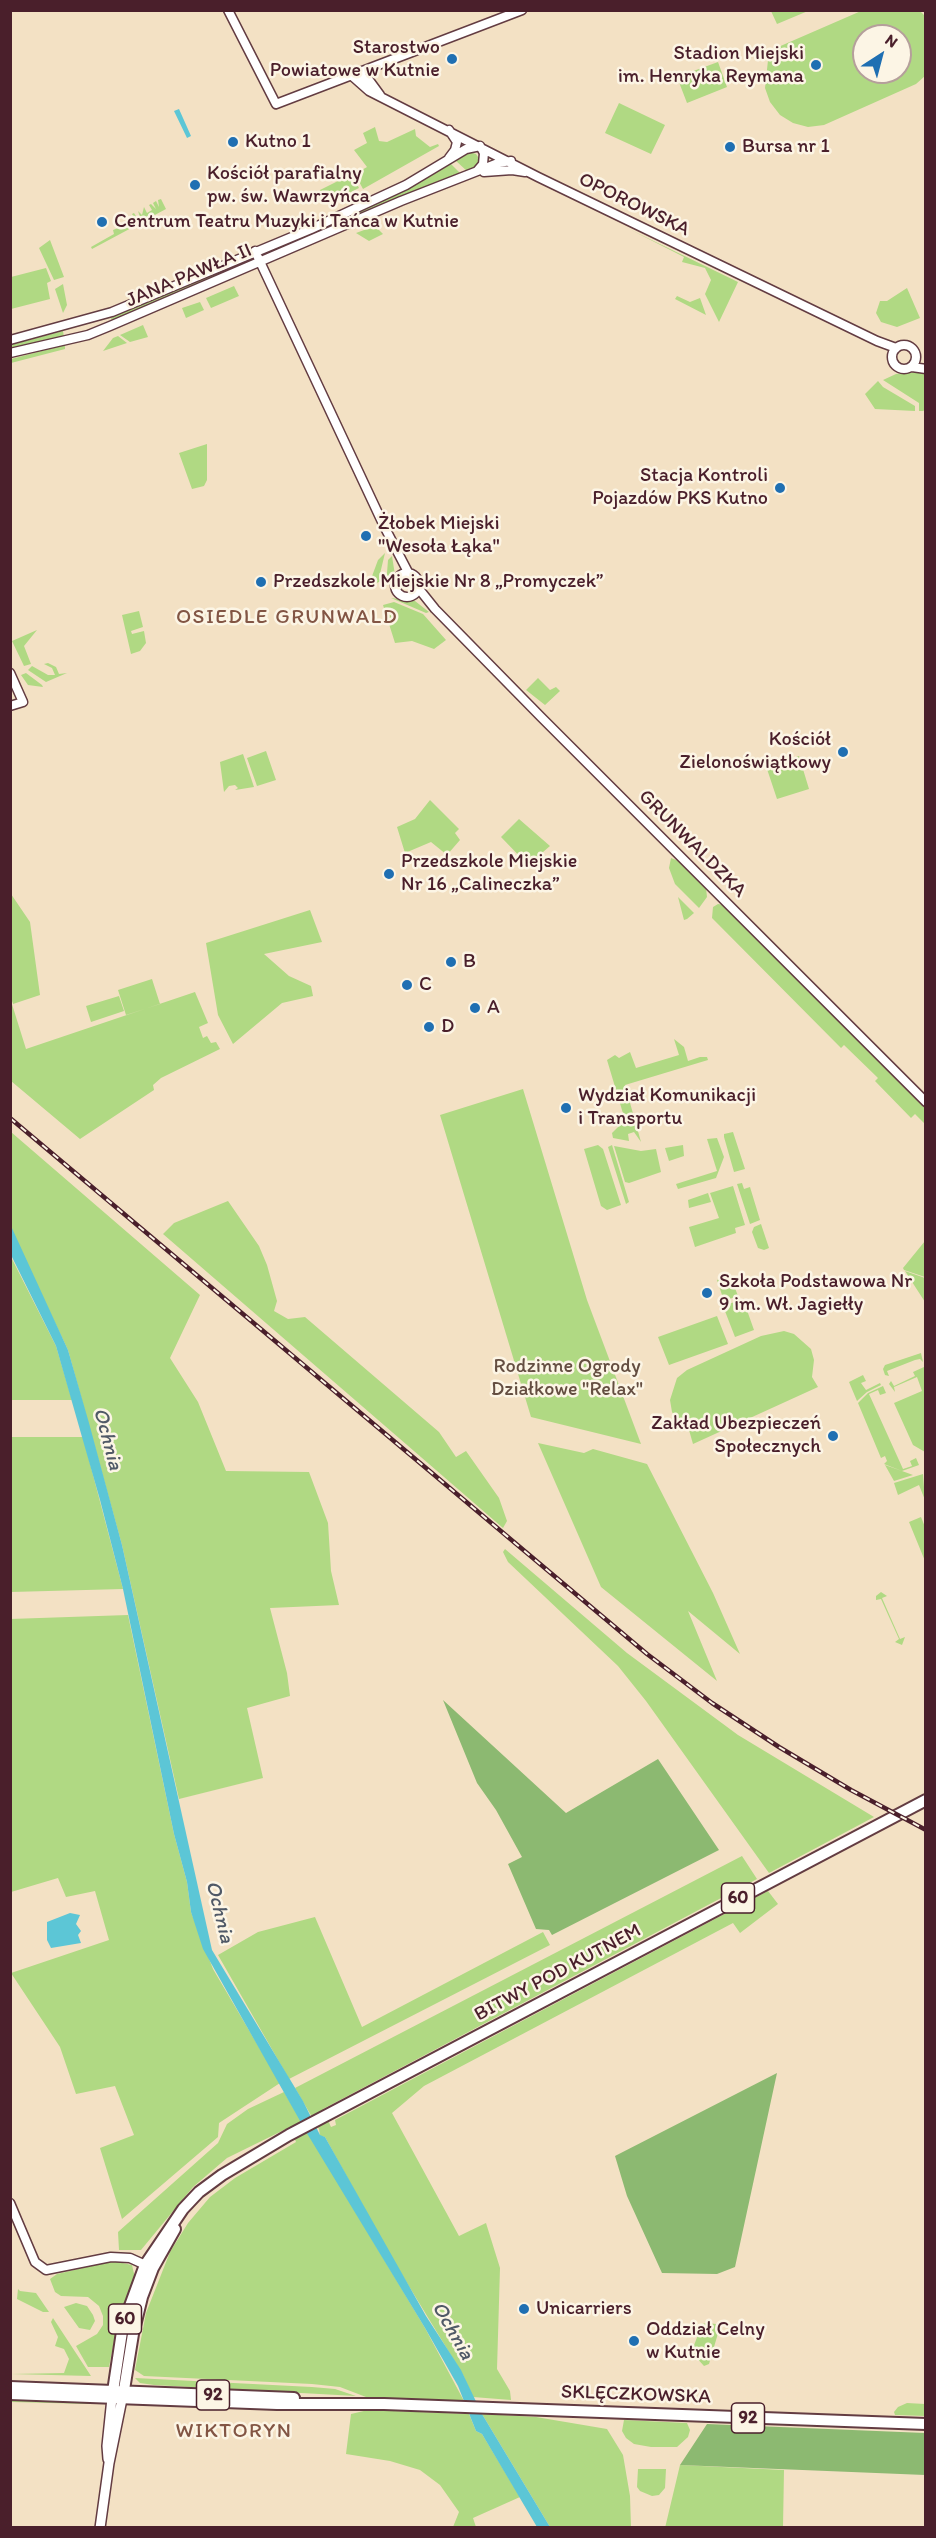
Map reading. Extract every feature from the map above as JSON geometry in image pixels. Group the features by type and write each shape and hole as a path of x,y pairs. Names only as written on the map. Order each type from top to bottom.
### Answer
{"main road":[{"name":"BITWY POD KUTNEM","path":"121,2376 126,2315 149,2267 177,2216 195,2196 235,2166 293,2133 926,1800"},
{"path":"96,2389 121,2376 148,2392"},
{"name":"60","path":"118,2395 121,2376"},
{"path":"10,2387 96,2389 118,2395"},
{"name":"SKLĘCZKOWSKA","path":"118,2395 148,2392 384,2404 924,2424"},
{"path":"10,2394 118,2395"},
{"path":"100,2528 118,2395"},
{"name":"SKLĘCZKOWSKA","path":"118,2395 277,2404 384,2404"}],"street":[{"path":"228,10 276,104 522,10"},
{"name":"OPOROWSKA","path":"355,75 369,80 380,95 538,177 894,352"},
{"path":"447,129 457,142 449,158"},
{"path":"475,173 483,165 484,153 480,146"},
{"name":"JANA PAWŁA II","path":"10,340 112,312 311,229 406,185 449,158 480,146"},
{"name":"JANA PAWŁA II","path":"10,353 88,335 260,264 383,209 498,163 511,161"},
{"name":"JANA PAWŁA II","path":"475,173 512,170 538,177"},
{"path":"255,251 396,553 409,574 418,580 416,592 404,596 398,592 396,553"},
{"path":"912,367 916,358 915,351 909,346 894,352 898,367 926,369"},
{"path":"916,358 926,362"},
{"path":"399,578 409,574"},
{"name":"GRUNWALDZKA","path":"416,592 926,1102"},
{"path":"10,673 23,702 10,706"},
{"path":"10,2203 39,2267 55,2271 111,2257 130,2258 149,2267"}],"green space":[{"path":"771,11 808,11 777,24"},
{"name":"Stadion Miejski im. Henryka Reymana","path":"861,11 920,11 925,16 925,76 916,84 824,125 808,127 793,123 780,115 770,102 765,88 769,51"},
{"path":"718,62 727,87 687,103 677,77"},
{"path":"619,103 665,125 651,154 605,133"},
{"path":"375,127 379,141 387,142 415,129 416,136 430,147 438,144 439,146 363,189 355,174 367,167 354,150 367,143 363,133"},
{"path":"470,152 476,154 480,160 478,166 468,172 455,160"},
{"path":"450,163 461,174 395,199 283,250 282,247 413,186"},
{"path":"352,174 359,188 327,204 320,190"},
{"path":"161,199 166,209 138,224 132,214 134,213 137,218 140,217 138,211 142,215 144,207 147,213 152,210 149,205 151,204 156,209 153,203 156,201 159,207 158,200"},
{"path":"130,215 135,226 92,249 91,247 114,234 113,230 131,223"},
{"path":"375,226 383,234 369,241 356,233"},
{"path":"631,230 738,282 719,322 705,294 711,280 705,268 682,262 684,257"},
{"path":"50,240 64,277 54,280 39,248"},
{"path":"233,265 234,268 174,296 112,321 111,318 164,292"},
{"path":"46,268 51,281 47,283 50,299 11,309 11,277"},
{"path":"63,284 67,305 63,313 55,289"},
{"path":"234,286 239,296 211,308 206,298"},
{"path":"907,288 920,318 897,327 881,322 876,313 880,301 887,301"},
{"path":"677,296 690,302 700,298 706,315 675,299"},
{"path":"200,302 204,310 186,318 182,308"},
{"path":"143,325 148,337 130,342 120,335"},
{"path":"63,331 64,337 11,350 11,345"},
{"path":"118,336 127,343 103,351 113,338"},
{"path":"65,345 65,349 11,363 11,359"},
{"path":"918,372 925,374 925,410 923,411 919,411 919,403 883,380 896,374"},
{"path":"878,381 883,387 915,406 915,411 875,409 865,394"},
{"path":"207,444 207,480 204,486 192,489 179,453"},
{"path":"385,553 379,578 381,581 368,587 378,560"},
{"path":"392,556 395,575 386,586 388,560"},
{"path":"391,598 415,601 429,612 426,613"},
{"path":"394,602 423,614 446,640 434,649 412,641 395,643 383,605"},
{"path":"139,611 143,627 131,631 132,634 144,631 146,643 140,651 131,654 122,615"},
{"path":"37,630 24,646 31,664 24,666 12,641"},
{"path":"48,663 56,667 59,674 67,673 46,682 28,670 32,666 48,675 55,675 52,668 44,664"},
{"path":"26,673 43,687 28,685 21,675"},
{"path":"538,678 550,690 556,687 560,691 545,705 526,690"},
{"path":"266,751 276,780 257,786 247,758"},
{"path":"243,754 254,787 235,790 238,788 235,785 229,786 224,792 220,762"},
{"path":"799,756 809,789 777,799 766,766"},
{"path":"430,800 459,829 455,833 460,840 447,855 431,842 405,853 397,827 415,819"},
{"path":"519,819 550,846 528,865 501,837"},
{"path":"671,858 681,862 706,888 707,897 699,908 675,884 669,868"},
{"path":"11,894 30,922 40,995 13,1004 10,995"},
{"path":"678,897 694,913 684,920"},
{"path":"718,904 724,905 925,1107 925,1124 915,1114 911,1118 875,1081 878,1078 844,1045 841,1048 712,918 713,907"},
{"path":"310,910 322,942 264,954 289,976 311,986 313,996 282,1003 233,1044 218,1015 206,943"},
{"path":"152,979 160,1004 126,1015 118,990"},
{"path":"195,992 208,1023 199,1027 203,1038 207,1036 211,1043 216,1042 220,1049 161,1078 153,1085 154,1090 80,1139 11,1081 11,1001 26,1049"},
{"path":"119,996 124,1011 91,1022 86,1006"},
{"path":"674,1039 684,1047 688,1061 700,1057 707,1057 708,1060 625,1085 641,1142 634,1132 628,1134 629,1141 613,1138 612,1133 625,1120 607,1060 615,1055 619,1058 630,1052 636,1068 679,1055"},
{"name":"Rodzinne Ogrody Działkowe \"Relax\"","path":"523,1089 587,1300 641,1444 531,1417 440,1115"},
{"path":"11,1132 200,1295 170,1358 198,1402 226,1471 309,1472 328,1523 331,1571 339,1605 270,1608 287,1673 290,1696 247,1708 263,1778 179,1799 122,1545 68,1350 11,1231"},
{"path":"733,1132 745,1169 734,1172 724,1137 724,1134"},
{"path":"717,1138 724,1157 716,1178 678,1189 676,1184 717,1171 707,1139"},
{"path":"598,1145 603,1149 621,1205 607,1210 601,1206 584,1149"},
{"path":"612,1145 629,1202 626,1204 608,1147"},
{"path":"683,1145 684,1156 669,1161 665,1148"},
{"path":"614,1146 641,1151 656,1149 661,1172 629,1183 625,1182"},
{"path":"742,1183 744,1189 750,1187 760,1220 750,1224 737,1184"},
{"path":"733,1186 745,1225 735,1228 736,1233 695,1247 689,1227 719,1218 710,1193"},
{"path":"708,1193 711,1202 689,1208 688,1200"},
{"path":"228,1201 259,1246 267,1265 277,1301 274,1311 288,1319 305,1317 439,1432 456,1457 466,1451 499,1498 507,1521 503,1528 163,1234 174,1223"},
{"path":"761,1224 769,1248 764,1250 758,1248 752,1232 754,1227"},
{"path":"925,1241 925,1277 903,1268"},
{"path":"10,1255 56,1346 72,1400 11,1400"},
{"path":"905,1271 925,1278 925,1302"},
{"path":"730,1275 738,1296 724,1301 717,1280"},
{"path":"743,1299 754,1330 735,1337 723,1306"},
{"path":"717,1316 728,1344 669,1365 658,1337"},
{"path":"784,1331 794,1334 811,1349 814,1360 812,1377 818,1387 693,1444 689,1430 679,1423 672,1412 670,1400 677,1378 687,1370 761,1336"},
{"path":"921,1353 923,1362 920,1359 915,1360 887,1371 889,1376 885,1375 883,1369 885,1365"},
{"path":"924,1367 926,1379 925,1452 913,1445 894,1403 922,1391 917,1377 894,1387 895,1392 889,1384 891,1381 894,1386 915,1376 913,1372"},
{"path":"863,1375 866,1381 861,1383 866,1390 880,1383 881,1385 867,1392 857,1401 849,1382"},
{"path":"883,1386 886,1393 880,1395 878,1390 869,1394 903,1469 912,1466 910,1461 916,1458 919,1465 902,1471 884,1464 887,1461 885,1456 881,1458 858,1403 868,1393"},
{"path":"10,1437 83,1437 123,1589 11,1592"},
{"path":"538,1443 584,1453 593,1449 647,1464 713,1593 740,1654 688,1611 717,1681 601,1587"},
{"path":"885,1465 913,1475 894,1481"},
{"path":"923,1474 925,1500 919,1485 898,1495 894,1483"},
{"path":"921,1517 925,1527 925,1561 909,1522"},
{"path":"505,1549 627,1653 738,1735 874,1817 769,1873 646,1701 618,1666 508,1562 503,1552"},
{"path":"881,1592 887,1596 882,1598 900,1639 905,1637 902,1645 895,1642 899,1639 881,1599 876,1600 876,1596"},
{"path":"128,1615 174,1834 187,1882 191,1912 213,1969 280,2083 219,2123 218,2137 122,2219 100,2148 134,2135 115,2086 76,2094 60,2047 11,1973 109,1940 95,1891 66,1897 58,1878 11,1892 10,1619"},
{"path":"443,1700 566,1813 658,1759 719,1850 552,1935 549,1930 536,1929 508,1864 522,1857 496,1810 477,1783"},
{"path":"742,1856 757,1879 323,2109 331,2127 336,2125 335,2120 768,1891 778,1904 740,1933 733,1923 424,2086 392,2113 459,2236 486,2223 500,2268 497,2369 510,2391 511,2400 473,2397 463,2375 390,2255 325,2137 320,2136 319,2129 295,2088"},
{"path":"315,1917 362,2027 543,1932 550,1945 289,2079 218,1955 258,1932"},
{"path":"777,2073 735,2267 717,2274 662,2273 627,2196 615,2156"},
{"path":"284,2092 425,2328 464,2401 366,2397 340,2387 144,2376 135,2370 146,2313 170,2252 188,2223 210,2197 235,2178 296,2142 290,2127 227,2158 193,2187 141,2250 119,2250 118,2232 218,2143 227,2124 248,2109"},
{"path":"113,2261 132,2265 135,2278 119,2315 109,2367 88,2367 76,2346 97,2334 103,2325 103,2316 99,2306 88,2297 61,2296 55,2292 50,2279 57,2274"},
{"path":"18,2289 36,2293 49,2312 43,2312 17,2299"},
{"path":"76,2303 87,2306 93,2315 95,2321 90,2330 79,2328 64,2307"},
{"path":"53,2318 91,2376 11,2374 64,2373 69,2359 64,2349 55,2346 58,2337 51,2322"},
{"path":"702,2324 716,2324 719,2330 709,2364 704,2366 694,2355 693,2348"},
{"path":"135,2378 312,2387 335,2389 356,2396 154,2385 140,2383"},
{"path":"11,2397 91,2401 89,2404 11,2402"},
{"path":"907,2403 925,2404 925,2416 895,2415 894,2412 898,2407"},
{"path":"368,2410 469,2414 476,2431 482,2434 520,2497 473,2518 476,2527 453,2527 459,2512 440,2485 420,2470 390,2461 346,2454 351,2414"},
{"path":"482,2414 536,2417 607,2429 623,2455 630,2496 631,2527 550,2527"},
{"path":"624,2420 687,2423 690,2430 688,2437 677,2447 651,2447 634,2444 626,2438 622,2431"},
{"path":"707,2424 925,2433 925,2475 680,2465"},
{"path":"680,2465 784,2470 783,2527 665,2528"},
{"path":"638,2469 666,2469 665,2488 659,2495 652,2496 640,2491 637,2487"}],"water":[{"path":"179,109 191,136 187,138 174,111"},
{"path":"11,1226 68,1350 89,1423 122,1545 212,1950 303,2101 320,2135 325,2137 426,2316 461,2370 482,2414 550,2527 537,2527 482,2434 476,2431 458,2386 308,2135 203,1949 191,1912 187,1882 174,1834 123,1589 100,1500 56,1346 11,1255"},
{"path":"70,1913 80,1915 76,1924 81,1931 78,1935 81,1943 51,1948 47,1940 47,1922"}],"railway":[{"path":"10,1118 647,1654 712,1703 779,1747 851,1790 926,1830"}],"place":[{"name":"Starostwo Powiatowe w Kutnie","path":"452,59"},
{"name":"Stadion Miejski im. Henryka Reymana","path":"816,65"},
{"name":"Kutno 1","path":"233,142"},
{"name":"Bursa nr 1","path":"730,147"},
{"name":"Kościół parafialny pw. św. Wawrzyńca","path":"195,185"},
{"name":"Centrum Teatru Muzyki i Tańca w Kutnie","path":"102,222"},
{"name":"Stacja Kontroli Pojazdów PKS Kutno","path":"780,488"},
{"name":"Żłobek Miejski \"Wesoła Łąka\"","path":"366,536"},
{"name":"Przedszkole Miejskie Nr 8 „Promyczek”","path":"261,582"},
{"name":"Kościół Zielonoświątkowy","path":"843,752"},
{"name":"Przedszkole Miejskie Nr 16 „Calineczka”","path":"389,874"},
{"name":"B","path":"451,962"},
{"name":"C","path":"407,985"},
{"name":"A","path":"475,1008"},
{"name":"D","path":"429,1027"},
{"name":"Wydział Komunikacji i Transportu","path":"566,1108"},
{"name":"Szkoła Podstawowa Nr 9 im. Wł. Jagiełły","path":"707,1293"},
{"name":"Zakład Ubezpieczeń Społecznych","path":"833,1436"},
{"name":"Unicarriers","path":"524,2309"},
{"name":"Oddział Celny w Kutnie","path":"634,2341"}],"district":[{"name":"OSIEDLE GRUNWALD","path":"287,618"},
{"name":"WIKTORYN","path":"234,2432"}],"water label":[{"name":"Ochnia","path":"107,1439"},
{"name":"Ochnia","path":"219,1912"},
{"name":"Ochnia","path":"452,2331"}]}
